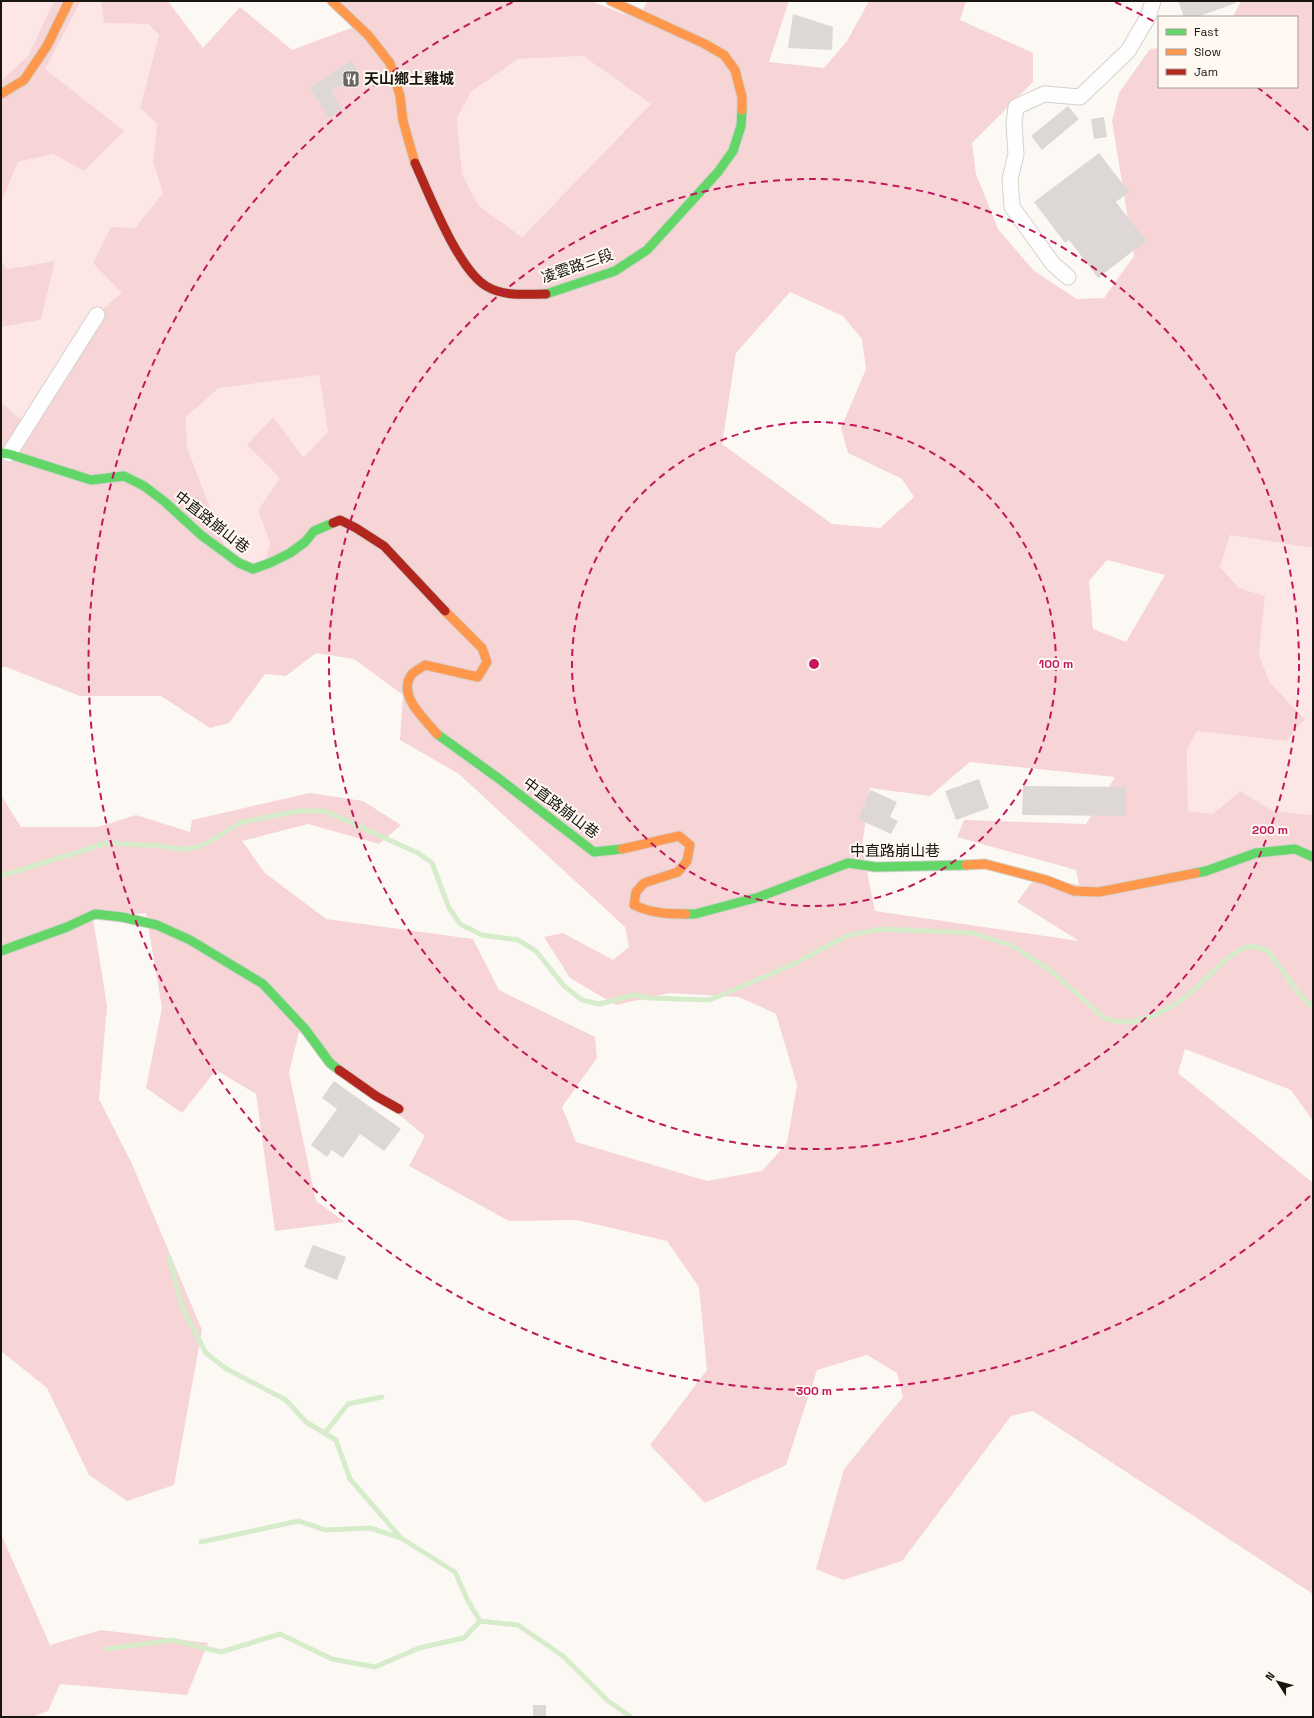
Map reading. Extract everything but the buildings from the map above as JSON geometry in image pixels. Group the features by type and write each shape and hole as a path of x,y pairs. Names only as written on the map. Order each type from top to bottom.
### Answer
{"street":[{"path":"1,94 24,80 47,46 69,1"},
{"name":"凌雲路三段","path":"332,1 368,35 390,63 400,96 403,121 415,163 439,217 468,269 486,286 508,294 548,294 615,271 647,250 718,172 733,150 741,126 742,97 734,70 724,56 705,44 611,1"},
{"path":"1068,277 1053,264 1012,207 1010,179 1016,154 1014,124 1016,107 1044,94 1080,97 1128,50 1148,17 1153,1"},
{"path":"5,453 97,315"},
{"name":"中直路崩山巷","path":"5,453 91,480 124,476 144,486 166,502 208,539 239,563 253,569 270,563 290,553 305,542 314,531 340,520 356,528 384,546 482,648 487,662 478,677 425,665 412,674 407,688 412,704 439,736 498,778 594,852 612,851 679,836 690,845 687,861 678,872 644,883 636,892 634,905 647,911 666,914 695,914 759,897 848,863 876,867 985,864 1046,880 1074,891 1099,892 1206,871 1256,853 1295,849 1313,857"},
{"path":"1,950 67,927 95,914 122,917 156,925 190,940 263,984 305,1029 330,1063 376,1096 399,1109"}],"shaded area":[{"path":"1,1 54,1 28,56 1,81"},
{"path":"54,1 81,1 45,69 124,131 84,171 53,154 18,162 1,203 1,81 28,56"},
{"path":"81,1 101,1 104,23 148,24 159,35 140,108 157,124 153,162 163,193 135,228 122,293 93,317 28,426 1,402 1,327 41,320 55,261 7,269 1,261 1,203 18,162 53,154 84,171 45,69"},
{"path":"101,1 168,1 203,48 240,7 292,50 354,27 332,1 591,1 624,14 643,10 647,1 789,1 769,62 824,68 847,41 869,1 966,1 960,20 1033,53 1033,82 972,143 976,174 998,229 1034,271 1077,299 1104,298 1134,256 1112,121 1119,93 1150,49 1158,48 1158,88 1298,88 1298,16 1234,16 1241,1 1313,1 1313,548 1230,535 1220,567 1239,588 1265,596 1259,655 1270,683 1305,719 1286,741 1197,731 1187,750 1188,811 1213,814 1240,791 1273,811 1313,815 1313,1121 1291,1090 1185,1049 1178,1073 1313,1183 1313,1594 1033,1411 1011,1416 902,1561 843,1580 816,1569 844,1469 903,1397 897,1373 867,1355 817,1370 786,1465 705,1503 650,1445 707,1370 699,1287 667,1241 577,1220 509,1221 409,1166 425,1136 299,1032 289,1073 316,1201 345,1222 275,1231 256,1094 216,1070 182,1113 146,1088 162,1008 146,913 93,918 107,1006 99,1099 132,1164 202,1330 174,1485 127,1501 89,1475 47,1388 1,1351 1,795 21,827 98,827 136,815 190,832 192,820 310,793 363,801 401,825 379,844 308,824 242,841 265,873 326,919 473,939 499,990 595,1037 597,1058 562,1107 576,1142 707,1181 762,1171 787,1143 797,1085 776,1014 739,997 670,993 616,1005 570,978 544,937 563,933 613,960 629,947 625,927 459,774 400,740 403,695 354,659 316,653 286,676 265,674 229,723 210,728 161,696 80,696 6,667 1,667 1,402 28,426 93,317 122,293 93,263 111,227 135,228 163,193 153,162 157,124 140,108 159,35 148,24 104,23","holes":["583,56 651,104 522,237 479,206 462,174 457,118 471,92 518,59","790,292 843,316 862,339 866,369 841,428 848,453 902,479 914,497 880,528 832,524 722,444 736,353","319,375 328,432 303,457 273,417 247,445 280,478 258,510 270,543 264,566 227,553 187,447 186,417 219,388","1107,560 1165,575 1126,642 1093,629 1089,581","970,762 1115,777 1086,824 964,820 957,837 1076,870 1079,885 1036,877 1017,902 1079,941 875,911 862,847 870,788 930,796"]},
{"path":"583,56 651,104 522,237 479,206 462,174 457,118 471,92 518,59"},
{"path":"1,261 8,269 55,261 41,320 1,327"},
{"path":"319,375 328,432 302,457 273,417 280,478 258,510 270,543 264,565 227,553 187,447 186,417 219,388"},
{"path":"1230,535 1313,548 1313,815 1273,811 1240,791 1213,814 1188,811 1187,750 1197,731 1286,741 1305,718 1270,683 1259,655 1265,596 1239,588 1220,567"},
{"path":"1,1534 50,1645 101,1630 208,1643 187,1695 60,1684 48,1711 32,1717 1,1717"}],"waterway":[{"path":"1,876 107,843 163,846 176,849 194,848 209,842 239,823 297,811 325,811 418,853 432,863 449,908 460,924 482,935 518,940 536,951 564,986 582,1000 599,1004 634,995 648,998 710,1000 794,964 846,936 881,929 973,933 1012,946 1050,970 1103,1017 1118,1022 1136,1021 1155,1015 1174,1005 1188,995 1229,957 1244,948 1252,946 1268,951 1301,996 1313,1007"},
{"path":"169,1257 183,1309 206,1353 225,1368 286,1400 306,1422 336,1440 350,1479 401,1538"},
{"path":"325,1433 348,1404 382,1397"},
{"path":"201,1542 299,1521 325,1530 370,1528 401,1538 455,1572 468,1601 480,1621"},
{"path":"106,1649 172,1640 221,1652 280,1634 332,1659 375,1667 419,1648 464,1638 480,1621 518,1625 563,1656 608,1701 631,1717"}],"traffic: fast":[{"path":"546,294 615,271 647,250 718,172 733,151 741,126 742,110"},
{"path":"1,453 9,454 91,480 124,476 144,486 165,502 201,535 239,563 253,569 270,563 290,553 305,542 314,531 333,523"},
{"path":"437,734 498,778 594,852 622,849"},
{"path":"1196,873 1206,871 1256,853 1295,849 1313,857"},
{"path":"686,914 695,914 759,897 848,863 876,867 966,865"},
{"path":"1,951 67,927 95,914 122,917 157,925 190,940 263,984 305,1029 330,1063 339,1070"}],"traffic: slow":[{"path":"1,94 24,80 47,46 69,1"},
{"path":"332,1 368,35 390,63 400,96 403,121 415,163"},
{"path":"611,1 705,44 724,55 735,70 742,97 742,110"},
{"path":"437,734 420,714 410,698 407,690 408,682 412,674 425,665 478,677 487,662 482,648 445,611"},
{"path":"622,849 679,836 690,845 687,861 678,872 644,883 636,892 634,905 647,910 672,914 686,914"},
{"path":"966,865 985,864 1046,880 1074,891 1099,892 1196,873"}],"traffic: jam":[{"path":"415,163 445,230 465,264 475,277 486,286 500,292 515,294 546,294"},
{"path":"333,523 340,520 356,528 384,546 445,611"},
{"path":"339,1070 376,1096 399,1109"}],"place":[{"name":"天山鄉土雞城","path":"351,79"}]}
